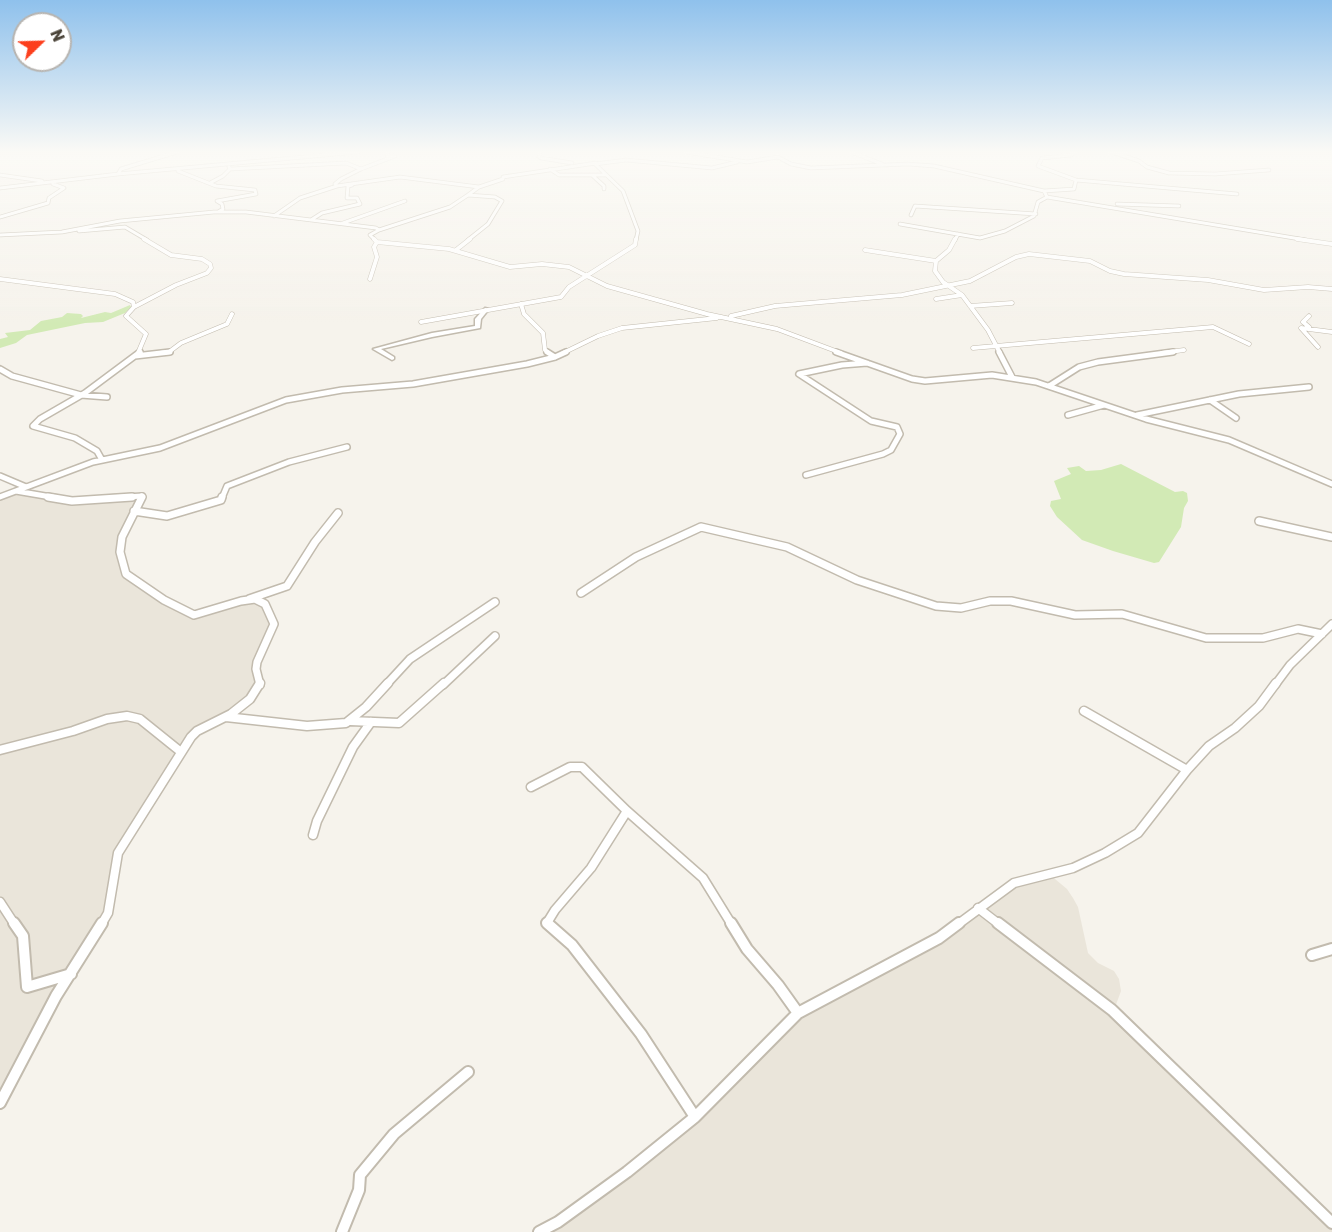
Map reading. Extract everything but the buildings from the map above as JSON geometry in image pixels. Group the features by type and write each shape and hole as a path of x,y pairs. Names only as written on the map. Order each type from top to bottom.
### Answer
{"street":[{"path":"0,217 24,209"},
{"path":"214,212 219,209"},
{"path":"273,216 282,209"},
{"path":"311,220 322,213 337,209"},
{"path":"341,224 381,209"},
{"path":"442,209 370,235 377,242 405,243 456,250 510,267 561,266 607,286 724,318 777,329 918,381 992,375 1012,377 1049,386 1135,415 1229,440 1332,484"},
{"path":"456,250 488,224 497,209"},
{"path":"421,322 561,297 569,287 636,243 638,231 630,209"},
{"path":"911,215 913,209"},
{"path":"968,209 1036,214"},
{"path":"900,224 988,238 1017,226 1036,214 1037,209"},
{"path":"1130,209 1206,225 1332,244"},
{"path":"68,231 127,220 214,212 246,212 379,230"},
{"path":"0,235 92,231 126,227 171,255 202,259 210,264 211,268 207,273 176,285 134,307 126,316 146,334 141,351 81,395 40,419 33,426 75,438 97,451 102,460"},
{"path":"958,234 950,250 936,261 934,268 938,277 962,295 988,330 1012,377"},
{"path":"370,279 377,256 374,247 377,242"},
{"path":"865,250 936,261"},
{"path":"0,497 102,460 160,448 277,402 300,396 445,379 534,363 555,357 598,336 644,324 724,318 787,304 902,295 974,280 1016,257 1037,254 1090,261 1110,271 1124,274 1208,280 1266,291 1308,287 1332,288"},
{"path":"0,279 115,294 132,301 134,307"},
{"path":"936,299 962,295"},
{"path":"970,306 1012,303"},
{"path":"521,304 525,314 543,333 545,350 555,357"},
{"path":"392,358 376,349 432,335 478,327 478,319 487,309"},
{"path":"135,356 170,351 181,343 227,324 232,314"},
{"path":"1309,316 1303,322 1309,327"},
{"path":"973,348 1213,327 1249,344"},
{"path":"1318,347 1301,329 1309,327 1332,332"},
{"path":"1049,386 1079,367 1184,350"},
{"path":"806,475 858,462 891,450 900,434 897,427 871,420 800,374 842,365 872,363"},
{"path":"0,369 12,376 81,395 107,397"},
{"path":"1135,415 1239,394 1309,387"},
{"path":"1210,400 1236,418"},
{"path":"1068,415 1104,405"},
{"path":"134,511 167,516 220,500 227,486 279,466 347,447"},
{"path":"0,476 27,487"},
{"path":"16,491 72,501 142,495 122,537 120,552 126,574 135,582 194,615 287,586 315,542 338,513"},
{"path":"1259,521 1332,537"},
{"path":"581,592 636,557 701,527 787,547 857,580 936,606 961,608 990,601 1011,601 1075,615 1122,614 1206,638 1263,638 1298,629 1322,634"},
{"path":"0,1103 56,996 108,913 118,853 181,752 197,731 243,706 260,685 256,669 257,662 273,624 265,604 249,599"},
{"path":"350,721 410,659 495,602"},
{"path":"539,1232 558,1222 627,1172 695,1116 771,1038 798,1014 939,938 1014,883 1073,868 1105,853 1138,833 1187,770 1209,746 1235,728 1259,706 1290,664 1332,624"},
{"path":"226,717 307,726 330,726 350,721 399,723 405,720 495,636"},
{"path":"1084,711 1187,770"},
{"path":"0,750 38,741 107,719 127,716 140,719 181,752"},
{"path":"312,835 353,747 371,722"},
{"path":"531,787 570,767 582,767 627,811 703,878 747,949 778,985 798,1014"},
{"path":"627,811 591,868 555,910 547,923 572,945 641,1034 695,1116"},
{"path":"0,902 23,936 27,987 71,974"},
{"path":"978,908 1112,1011 1332,1223"},
{"path":"1312,955 1332,949"},
{"path":"342,1232 359,1190 360,1175 394,1134 468,1072"}],"shaded area":[{"path":"16,491 58,500 140,495 121,537 126,575 190,614 249,599 265,605 273,624 257,662 259,685 249,699 199,729 117,853 107,914 0,1102 0,497"},
{"path":"1049,874 1067,889 1078,907 1088,953 1098,963 1114,971 1119,979 1121,991 1114,1010 1332,1224 1332,1232 540,1232 615,1184 799,1014 939,939 1014,885"}],"green space":[{"path":"130,305 131,307 125,313 103,322 85,323 27,335 16,343 0,348 0,339 8,337 5,333 30,330 41,321 62,317 67,313 81,314 83,316 81,318 105,312 111,313"},
{"path":"1121,464 1175,492 1187,493 1188,501 1184,508 1181,527 1159,562 1154,563 1082,540 1057,517 1050,506 1051,501 1061,499 1054,481 1071,474 1067,468 1079,466 1086,471 1101,470"}]}
